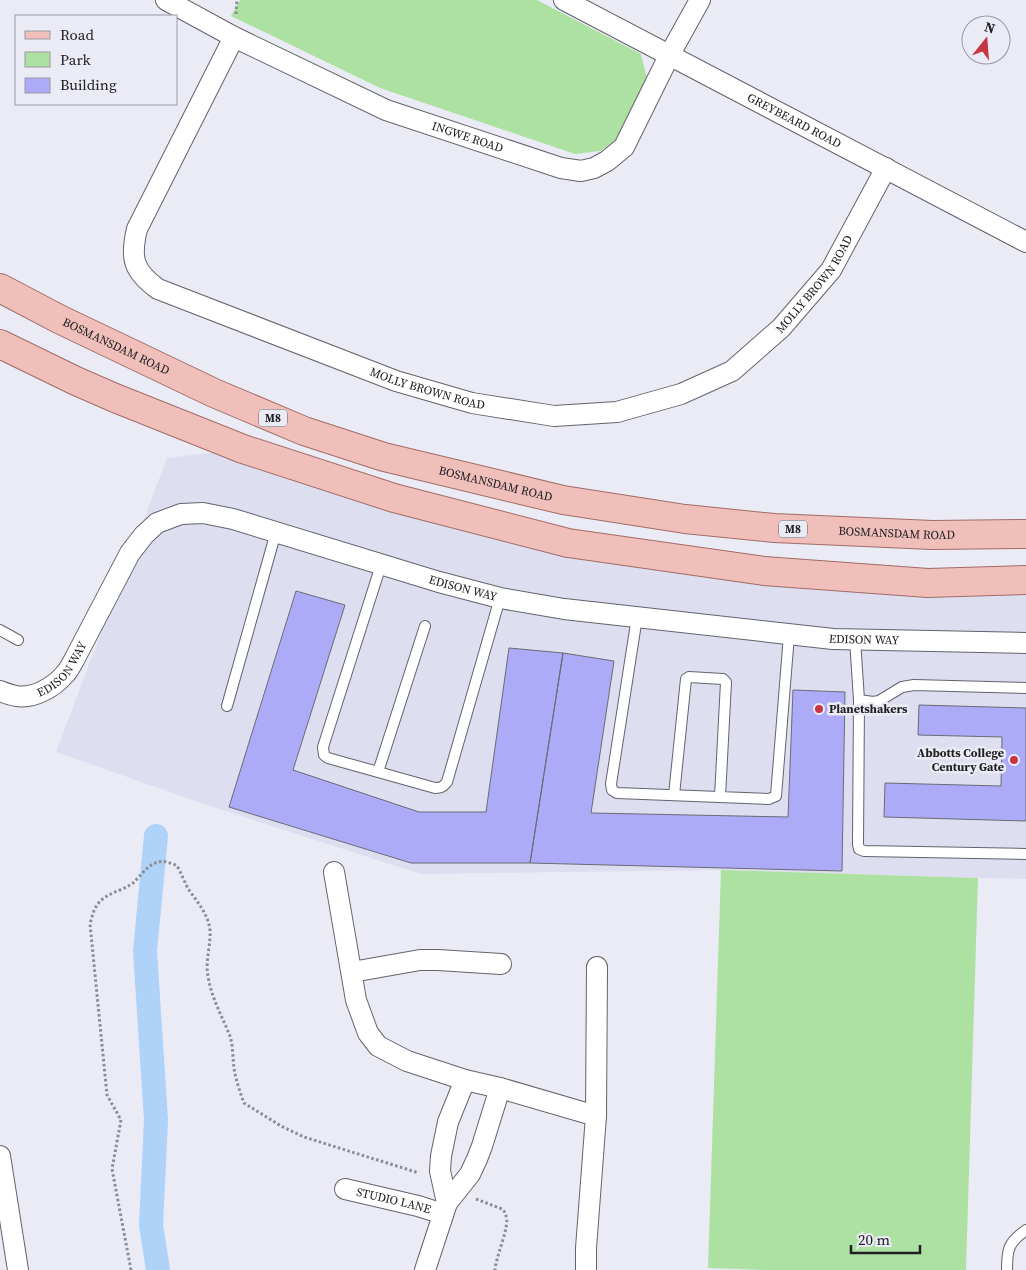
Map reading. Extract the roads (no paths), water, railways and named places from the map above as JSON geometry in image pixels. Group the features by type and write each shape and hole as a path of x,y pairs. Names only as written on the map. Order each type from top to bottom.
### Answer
{"main road":[{"name":"BOSMANSDAM ROAD","path":"0,288 59,319 214,393 304,431 384,457 563,500 686,519 774,528 932,535 1026,534"},
{"path":"0,344 115,398 243,449 394,498 568,543 764,571 928,582 1026,580"}],"street":[{"name":"INGWE ROAD","path":"166,0 234,37 386,110 561,168 580,171 594,168 607,162 624,147 670,54 700,0"},
{"name":"GREYBEARD ROAD","path":"564,0 1026,242"},
{"name":"MOLLY BROWN ROAD","path":"234,37 138,229 134,244 137,268 146,280 158,289 396,381 472,403 554,416 617,412 681,394 732,372 781,328 831,270 886,168"},
{"name":"EDISON WAY","path":"0,691 17,696 31,695 44,690 66,673 130,553 144,534 157,523 181,514 203,513 233,519 439,582 500,598 564,610 832,639 1026,643"},
{"path":"334,872 356,1000 368,1033 378,1046 407,1061 465,1080 500,1088 596,1116"},
{"path":"352,972 420,960 501,964"},
{"path":"586,1270 596,1116 596,967"},
{"path":"447,1199 440,1171 444,1136 465,1080"},
{"path":"447,1199 470,1174 477,1160 500,1088"},
{"path":"0,1156 18,1270"},
{"name":"STUDIO LANE","path":"345,1189 418,1206 447,1199"},
{"name":"STUDIO LANE","path":"425,1270 447,1199"}],"lane":[{"path":"226,706 276,532"},
{"path":"381,565 323,747 324,756 435,788 441,788 448,782 500,598"},
{"path":"637,617 611,784 612,790 617,793 774,798 776,794 789,635"},
{"path":"378,772 425,626"},
{"path":"0,630 18,640"},
{"path":"855,639 859,700 858,844 860,849 864,851 1026,854"},
{"path":"674,795 686,680 689,677 723,679 726,682 720,797"},
{"path":"859,700 879,701 902,687 914,685 1026,688"},
{"path":"1007,1270 1007,1253 1014,1239 1026,1230"}],"waterway":[{"path":"156,836 145,951 156,1120 151,1225 158,1270"}],"place":[{"name":"Planetshakers","path":"819,709"},
{"name":"Abbotts College Century Gate","path":"1014,760"}]}
